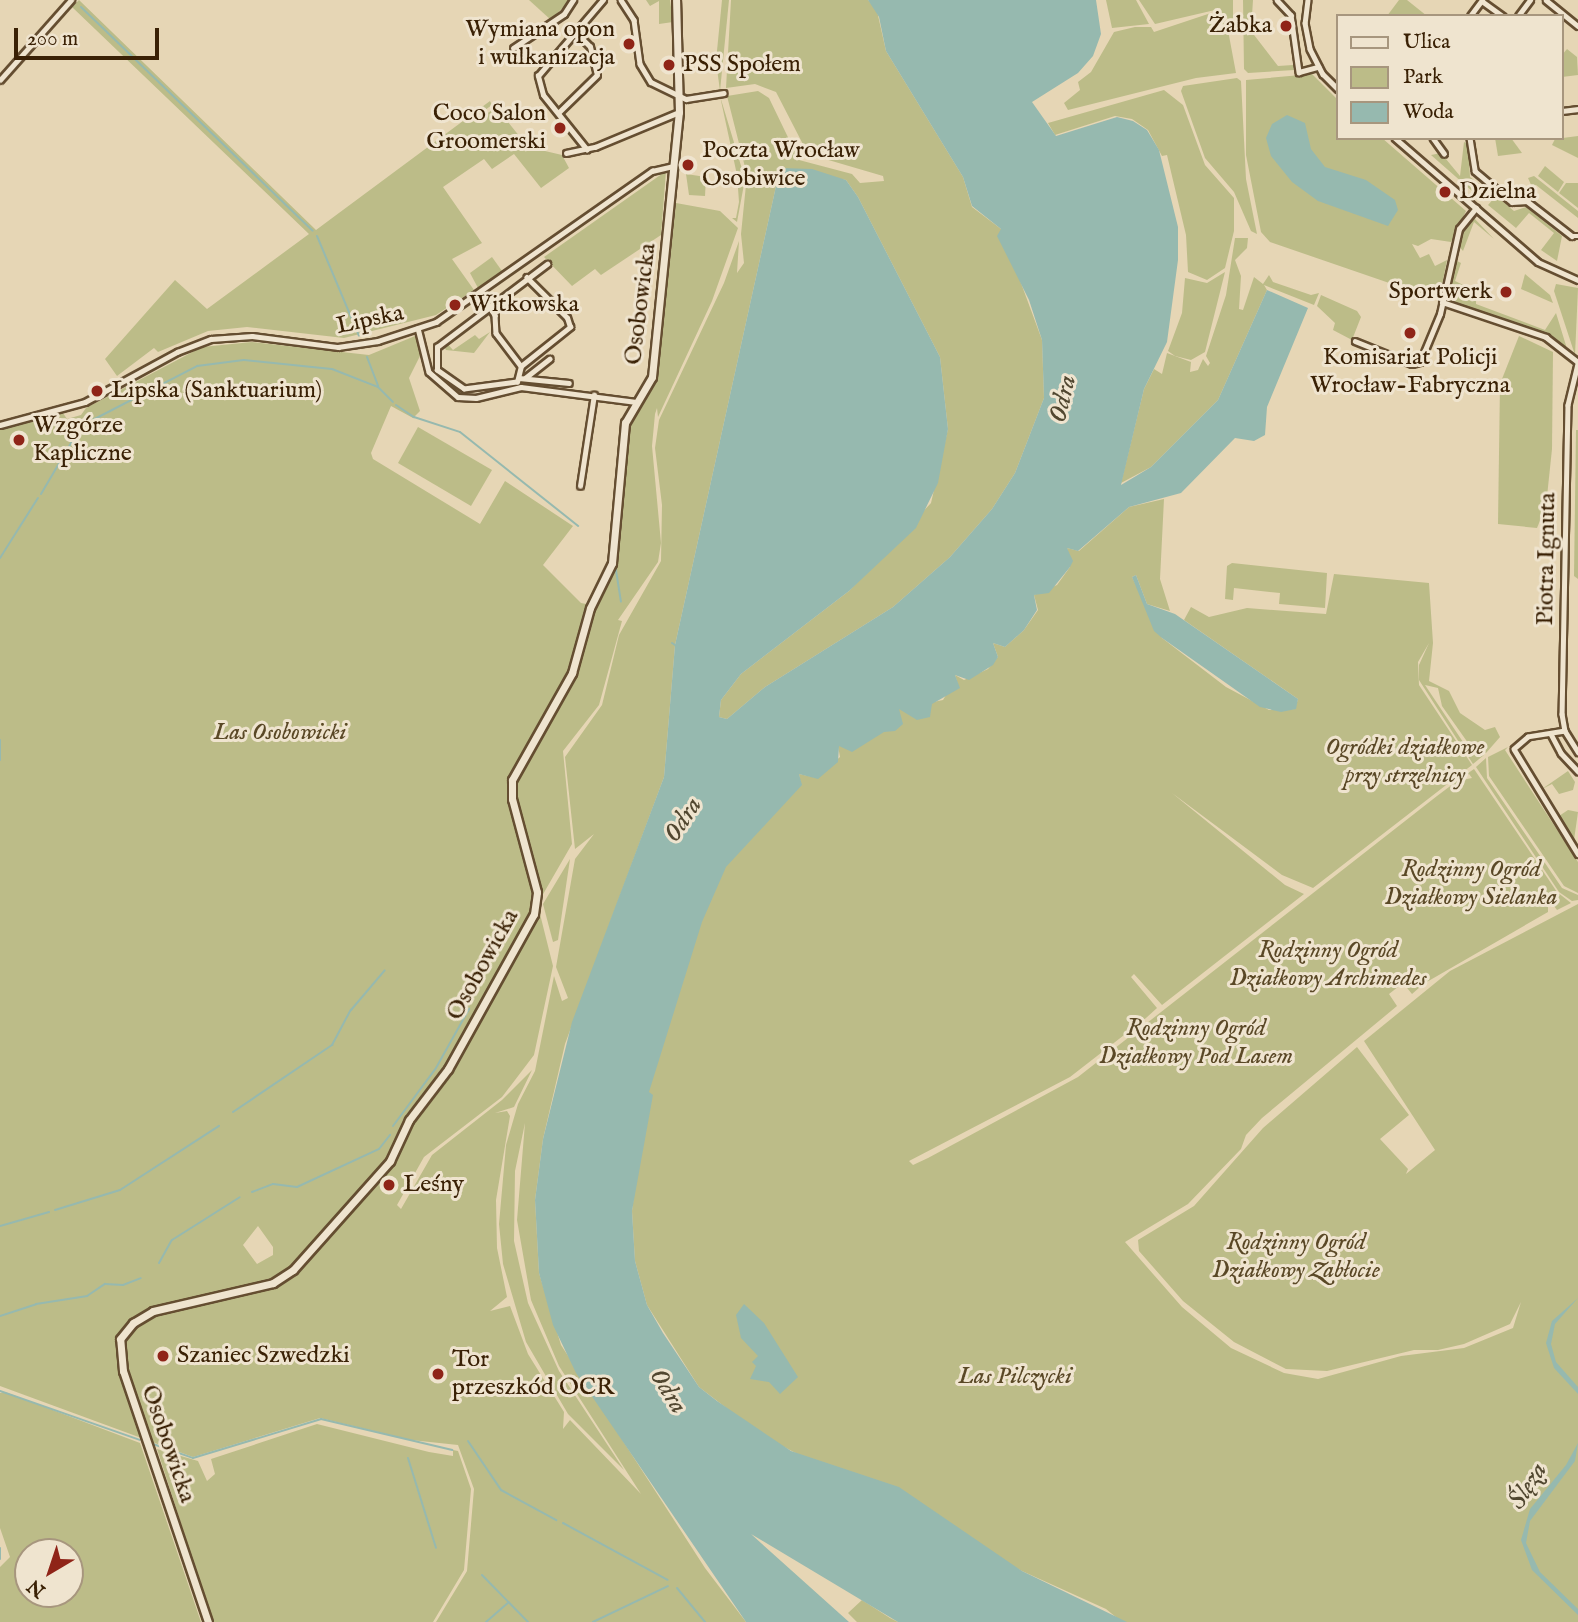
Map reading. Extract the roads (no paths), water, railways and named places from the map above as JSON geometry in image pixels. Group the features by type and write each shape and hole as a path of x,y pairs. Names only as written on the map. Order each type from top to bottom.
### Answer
{"street":[{"path":"0,79 71,0"},
{"path":"513,48 564,14 573,0"},
{"path":"587,150 540,90 538,76 603,0"},
{"path":"621,0 634,20 643,72 655,85 680,98 724,93"},
{"name":"Osobowicka","path":"208,1622 123,1371 120,1339 153,1311 260,1286 293,1270 390,1161 409,1120 448,1069 532,918 538,896 512,799 512,780 572,673 590,608 612,563 624,428 636,402 650,382 655,364 680,112 676,0"},
{"path":"1277,0 1291,15 1299,72 1318,67"},
{"path":"1308,0 1307,38 1318,67 1336,87"},
{"path":"1546,0 1564,14"},
{"path":"1482,1 1500,14"},
{"path":"1564,14 1578,26"},
{"path":"558,113 597,75 590,47 574,31"},
{"path":"566,153 587,150 680,112"},
{"path":"1397,140 1543,266 1578,280"},
{"path":"1434,140 1444,153"},
{"path":"1470,140 1475,171 1512,202 1527,201 1572,236 1578,236"},
{"name":"Lipska","path":"0,425 76,405 177,352 211,339 252,336 338,347 418,328 454,310 657,168 675,166"},
{"path":"1354,341 1412,364 1420,362 1442,302 1459,229 1476,208"},
{"path":"547,264 439,342 436,368 470,391 520,381 569,383"},
{"path":"521,366 570,327 567,318 527,278"},
{"path":"1442,302 1546,337 1578,363"},
{"path":"489,305 495,315 496,333 521,366 520,381"},
{"path":"418,328 429,372 454,395 476,398 520,381 549,359"},
{"name":"Piotra Ignuta","path":"1565,731 1567,405 1578,363"},
{"path":"520,381 636,402"},
{"path":"580,486 593,395"},
{"path":"1578,752 1565,731 1528,737 1517,744 1515,753 1578,855"},
{"path":"1551,734 1560,753 1578,771"}],"water":[{"name":"Odra","path":"868,0 1096,0 1101,34 1093,56 1078,73 1032,102 1056,136 1117,117 1133,121 1147,130 1159,150 1178,227 1178,260 1167,342 1144,389 1121,485 1151,467 1218,400 1267,290 1308,308 1267,407 1265,435 1254,441 1235,438 1181,493 1129,507 1078,551 1067,548 1073,561 1070,567 1049,593 1034,595 1037,610 1024,630 1005,647 993,643 998,657 993,665 969,680 955,675 960,688 932,704 930,717 917,720 899,709 903,724 895,731 884,732 852,752 839,746 838,762 818,779 799,774 802,785 726,867 702,922 649,1092 653,1095 632,1211 635,1261 647,1305 663,1333 699,1387 717,1401 791,1451 899,1487 1022,1571 1127,1622 898,1622 751,1534 849,1622 746,1622 576,1373 553,1325 539,1273 535,1200 543,1139 572,1022 664,777 675,645 780,168 812,169 846,180 858,197 940,357 948,429 938,483 916,528 849,591 741,674 721,700 719,717 727,719 765,687 893,607 950,557 992,509 1015,473 1044,398 1042,340 1029,300 997,236 1001,229 972,206 963,177 886,51 879,17"},
{"path":"1287,115 1305,123 1311,149 1325,167 1366,180 1395,200 1398,210 1388,226 1318,201 1292,182 1271,156 1266,138 1272,124"},
{"path":"1136,575 1147,604 1175,614 1298,699 1296,709 1281,712 1260,707 1162,638 1154,631 1132,577"},
{"path":"1578,1298 1555,1324 1551,1344 1556,1362 1578,1387 1578,1394 1554,1368 1546,1343 1552,1321"},
{"path":"744,1304 764,1323 798,1377 780,1394 769,1382 750,1379 756,1366 752,1362 758,1356 741,1338 736,1315"},
{"path":"1578,1443 1575,1461 1530,1521 1526,1543 1540,1572 1578,1609 1578,1615 1532,1570 1521,1540 1530,1509 1566,1465"}],"waterway":[{"path":"81,7 313,231"},
{"path":"317,236 359,336"},
{"path":"367,357 378,386"},
{"path":"41,494 81,426 197,366 244,360 332,369 378,387 393,402"},
{"path":"396,405 414,417 460,432 578,526"},
{"path":"0,558 38,498"},
{"path":"615,564 621,602"},
{"path":"0,740 0,760"},
{"path":"233,1112 332,1045 351,1010 385,970"},
{"path":"393,1126 436,1068 469,1009"},
{"path":"55,1210 120,1190 219,1126"},
{"path":"252,1192 273,1184 297,1187 379,1149 390,1135"},
{"path":"159,1263 172,1240 240,1197"},
{"path":"0,1226 49,1212"},
{"path":"0,1316 36,1304 87,1296 105,1284 123,1285 141,1278"},
{"path":"0,1391 140,1440"},
{"path":"153,1444 193,1458 321,1419 452,1450"},
{"path":"468,1441 501,1490 556,1520"},
{"path":"408,1458 436,1548"},
{"path":"563,1523 668,1580"},
{"path":"0,1548 0,1559"},
{"path":"482,1575 528,1622"},
{"path":"593,1622 668,1586"},
{"path":"677,1588 705,1622"},
{"path":"486,1622 509,1602"}],"place":[{"name":"Żabka","path":"1286,26"},
{"name":"Wymiana opon i wulkanizacja","path":"629,44"},
{"name":"PSS Społem","path":"669,65"},
{"name":"Coco Salon Groomerski","path":"560,128"},
{"name":"Poczta Wrocław Osobiwice","path":"688,165"},
{"name":"Dzielna","path":"1445,192"},
{"name":"Sportwerk","path":"1506,292"},
{"name":"Witkowska","path":"455,305"},
{"name":"Komisariat Policji Wrocław-Fabryczna","path":"1410,333"},
{"name":"Lipska (Sanktuarium)","path":"97,391"},
{"name":"Wzgórze Kapliczne","path":"19,440"},
{"name":"Leśny","path":"389,1185"},
{"name":"Szaniec Szwedzki","path":"163,1356"},
{"name":"Tor przeszkód OCR","path":"438,1374"}],"park label":[{"name":"Las Osobowicki","path":"280,733"},
{"name":"Ogródki działkowe przy strzelnicy","path":"1405,762"},
{"name":"Rodzinny Ogród Działkowy Sielanka","path":"1471,884"},
{"name":"Rodzinny Ogród Działkowy Archimedes","path":"1328,965"},
{"name":"Rodzinny Ogród Działkowy Pod Lasem","path":"1196,1043"},
{"name":"Rodzinny Ogród Działkowy Zabłocie","path":"1296,1257"},
{"name":"Las Pilczycki","path":"1015,1377"}],"water label":[{"name":"Ślęza","path":"1528,1486"}]}
